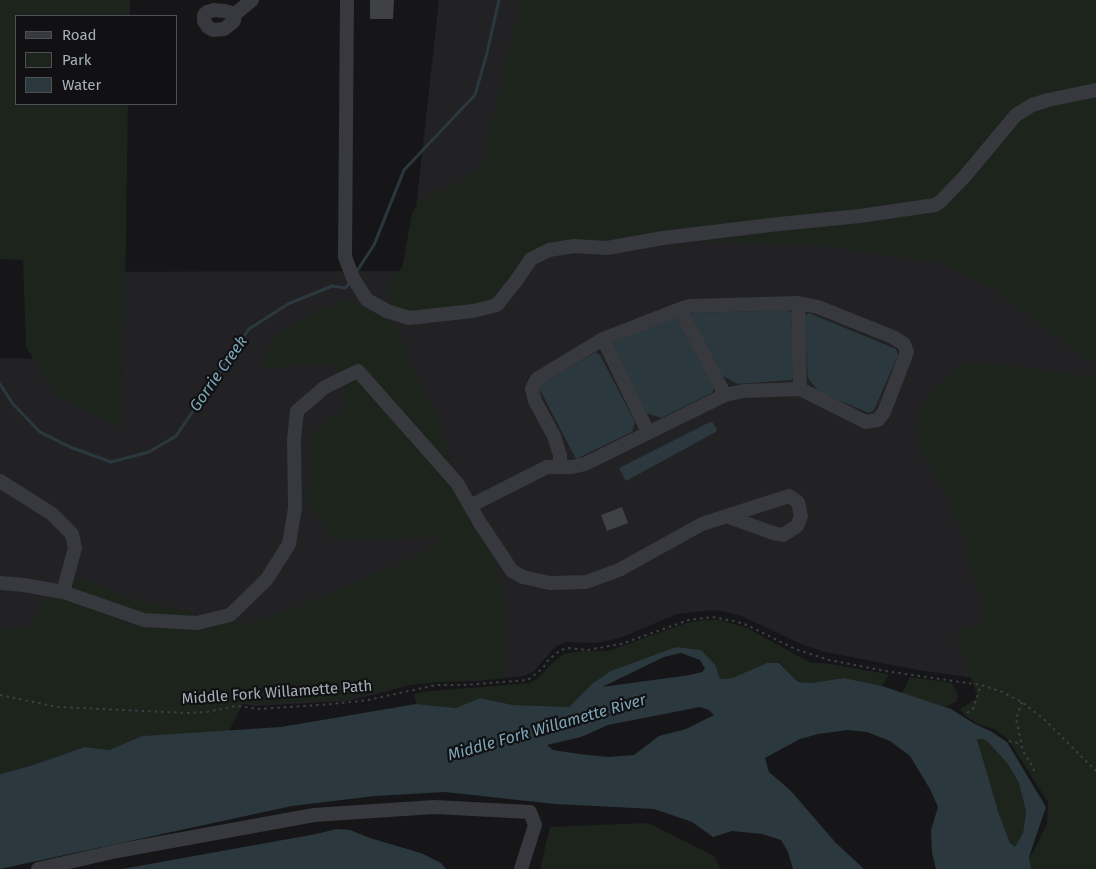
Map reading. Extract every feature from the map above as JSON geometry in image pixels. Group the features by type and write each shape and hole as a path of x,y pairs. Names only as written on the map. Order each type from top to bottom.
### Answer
{"lane":[{"path":"235,14 252,0"},
{"path":"348,0 345,257 353,278 367,300 387,312 410,318 473,312 497,305 531,258 549,250 574,246 607,248 663,238 860,216 935,205 965,176 1016,115 1032,105 1096,90"},
{"path":"470,506 546,467 560,467 572,467 585,464 725,395 743,391 800,389 866,422 878,420 884,412 907,352 904,344 893,337 818,307 798,303 770,302 690,306 680,309 603,339 537,379 532,389 534,401 554,436 560,455 560,467"},
{"path":"798,303 800,389"},
{"path":"680,309 725,395"},
{"path":"603,339 648,432"},
{"path":"0,583 63,592 144,620 197,623 230,615 268,578 289,544 295,508 294,440 297,411 325,387 358,371 457,483 512,571 523,577 550,583 586,582 619,570 702,524 726,516 765,503 789,496 798,502 801,516 797,526 783,535 726,516"},
{"path":"0,481 52,514 72,534 75,548 63,592"},
{"path":"38,869 117,851 314,814 434,807 530,812 535,825 520,869"}],"path":[{"name":"Middle Fork Willamette Path","path":"0,695 57,707 188,713 207,712 236,706 260,709 341,703 368,700 436,685 528,680 561,650 569,648 588,650 621,644 689,620 712,617 747,625 795,649 829,660 885,671 981,685 1000,691 1022,702 1046,721 1096,771"},
{"path":"967,713 973,709 981,685"},
{"path":"1022,702 1016,719 1024,753 1034,769 1031,774"},
{"path":"1009,741 1016,742 1021,737"}],"shaded area":[{"path":"439,0 1096,0 1096,769 975,678 918,670 825,652 801,644 744,617 712,610 677,614 620,638 596,643 567,642 556,646 533,672 524,676 411,685 348,701 254,706 0,690 0,358 47,359 43,272 409,271"}],"green space":[{"path":"0,0 130,0 130,15 15,15 15,105 128,105 123,429 55,394 26,347 23,260 0,259"},
{"path":"520,0 1096,0 1096,367 994,289 942,263 833,247 744,242 610,242 523,264 485,304 399,312 388,302 386,291 388,280 402,268 412,213 419,202 481,169"},
{"path":"348,300 366,307 397,327 409,361 434,408 460,498 488,541 499,582 507,620 508,647 505,678 413,684 348,699 251,704 244,702 229,731 142,736 109,750 85,747 0,774 0,631 31,625 54,584 81,579 133,599 244,625 302,605 420,555 442,537 333,540 306,499 312,432 348,406 333,363 262,369 272,339 319,309"},
{"path":"967,362 1006,365 1096,378 1096,869 1031,869 1029,857 1033,853 1047,823 1048,802 1007,738 994,729 978,724 965,716 960,709 978,697 956,639 962,629 979,625 982,603 962,531 941,485 923,455 914,424 930,392"},
{"path":"721,620 747,628 811,663 824,663 887,674 888,676 882,686 844,678 811,683 798,682 780,663 767,663 732,678 720,679 716,666 676,647 592,684 569,707 513,705 480,698 456,708 416,704 414,694 421,692 530,683 541,676 548,667 564,654 582,651 608,651 686,623"},
{"path":"910,677 952,683 958,695 956,702 945,707 902,693"},
{"path":"977,739 983,739 989,743 1007,763 1019,783 1026,812 1023,833 1015,848 1010,843 999,814"},
{"path":"648,823 714,856 721,869 540,869 550,827"}],"water":[{"path":"787,310 791,312 794,376 791,380 738,384 721,375 690,315 692,313"},
{"path":"809,313 896,349 898,355 874,410 869,413 819,392 808,378 804,315"},
{"path":"675,316 681,319 714,388 712,393 661,418 646,413 610,344 614,340"},
{"path":"596,352 600,355 635,422 632,432 576,459 539,388 540,385"},
{"path":"710,422 717,429 716,432 626,481 619,468"},
{"name":"Middle Fork Willamette River","path":"676,647 701,650 716,666 720,679 732,678 767,663 779,663 798,682 811,683 844,678 882,686 951,709 1007,742 1046,807 1029,857 1031,869 936,869 932,853 931,830 938,807 930,789 910,756 890,741 867,732 848,730 818,734 800,739 765,758 769,772 791,791 835,842 864,869 793,869 788,852 781,840 762,834 732,831 713,837 692,822 654,809 555,804 445,792 375,796 292,806 0,869 0,774 85,747 109,750 142,736 281,727 416,704 456,708 480,698 513,705 569,707 592,684 611,671","holes":["681,653 700,660 705,669 702,672 690,675 602,687 664,657","700,707 709,710 714,715 686,729 659,736 634,755 608,757 579,754 553,750 547,745 581,737 608,725","977,739 983,739 989,743 1007,763 1019,783 1026,812 1023,833 1015,847 1010,843 999,814"]},
{"path":"337,829 350,830 421,853 441,863 446,869 122,869 316,834"}],"building":[{"path":"370,0 394,0 393,19 370,19"},
{"path":"622,507 628,523 607,531 601,515"}],"waterway":[{"name":"Gorrie Creek","path":"355,274 374,245 404,170 475,95 499,0"},
{"name":"Gorrie Creek","path":"0,384 13,404 40,432 70,447 111,462 149,452 176,436 249,329 288,304 332,286 346,288 350,281"}]}
